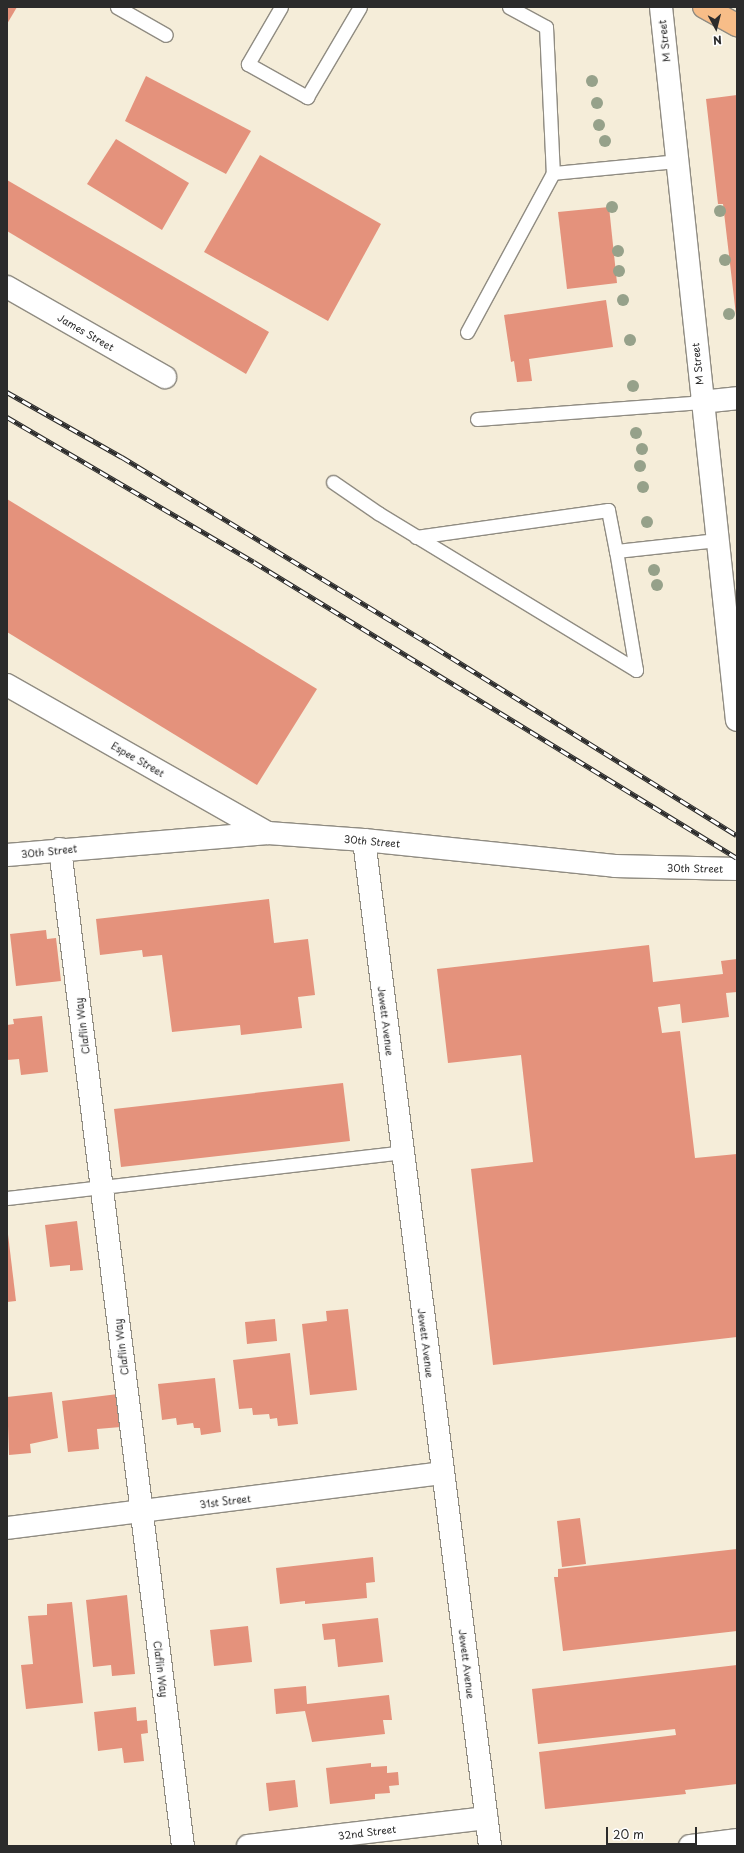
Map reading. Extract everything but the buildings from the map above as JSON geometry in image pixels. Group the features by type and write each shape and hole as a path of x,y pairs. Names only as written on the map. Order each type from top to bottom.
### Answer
{"highway":[{"path":"704,7 737,25"}],"street":[{"name":"M Street","path":"661,7 701,402 737,720"},
{"name":"James Street","path":"7,287 165,378"},
{"path":"701,402 737,398"},
{"name":"Espee Street","path":"7,685 268,834"},
{"name":"30th Street","path":"7,855 60,849 268,834 364,840 615,866 737,869"},
{"name":"Jewett Avenue","path":"364,840 490,1846"},
{"name":"Claflin Way","path":"60,849 183,1846"},
{"name":"31st Street","path":"7,1528 443,1474"},
{"name":"32nd Street","path":"248,1846 486,1818"},
{"path":"690,1846 737,1840"}],"lane":[{"path":"117,7 166,35"},
{"path":"281,7 248,64 307,97 360,7"},
{"path":"467,332 553,173 546,27 509,7"},
{"path":"553,173 677,161"},
{"path":"477,419 701,402"},
{"path":"333,482 416,537 636,670 608,510 416,537"},
{"path":"616,551 717,540"},
{"path":"7,1198 403,1152"}],"railway":[{"path":"7,392 122,457 436,648 737,835"},
{"path":"7,417 254,562 737,858"}]}
